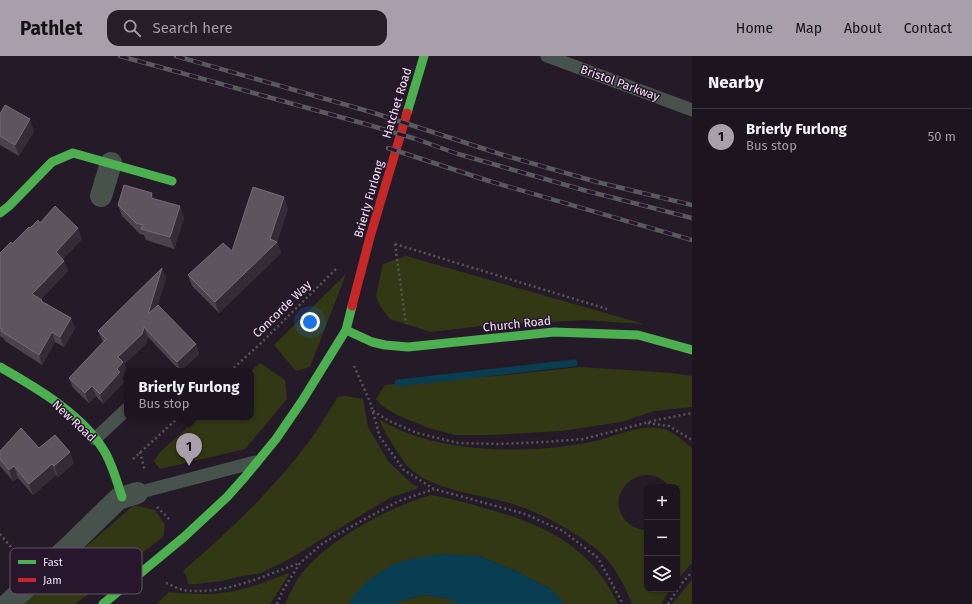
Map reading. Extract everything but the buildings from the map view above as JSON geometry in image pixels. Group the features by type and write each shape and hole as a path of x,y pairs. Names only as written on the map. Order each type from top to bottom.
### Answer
{"street":[{"name":"Hatchet Road","path":"394,158 424,56"},
{"path":"0,213 9,206 52,162 73,153 172,181"},
{"name":"Brierly Furlong","path":"142,572 184,537 227,497 258,462 302,401 346,330 370,237 394,158"},
{"path":"101,196 111,163"},
{"name":"Church Road","path":"346,330 372,342 408,347 554,332 638,335 692,350"},
{"name":"New Road","path":"0,367 22,379 49,397 74,418 95,439 110,461 140,493"},
{"path":"68,548 114,502 140,493"},
{"path":"8,604 19,594"},
{"name":"Brierly Furlong","path":"103,604 115,594"}],"lane":[{"name":"Bristol Parkway","path":"547,56 692,110"},
{"path":"95,439 124,412"},
{"path":"140,493 258,462"}],"path":[{"path":"394,238 407,330"},
{"path":"395,244 608,309"},
{"name":"Concorde Way","path":"233,368 260,344 340,264"},
{"path":"354,366 373,411 380,437 404,470 434,489 525,514 563,531 598,558 623,604"},
{"path":"373,411 417,434 458,443 545,442 583,439 692,413"},
{"path":"170,520 140,493 140,452 176,420"},
{"path":"647,423 669,426 692,440"},
{"path":"277,604 283,590 300,563 323,543 399,501 434,489"},
{"path":"0,534 12,548"},
{"path":"165,583 183,590 210,590 240,584 300,563"},
{"path":"668,604 682,583 692,572"}],"green space":[{"path":"406,256 644,324 584,320 481,326 431,332 390,319 380,306 376,296 383,264"},
{"path":"346,274 310,367 296,371 274,345"},
{"path":"260,363 285,380 287,399 245,449 160,469 154,461 160,452 196,420 254,420 254,368"},
{"path":"579,367 673,373 692,376 692,407 654,411 621,422 561,431 492,435 455,435 429,428 397,415 381,405 376,399 385,385 506,375"},
{"path":"345,396 363,399 368,427 388,461 412,484 419,487 392,497 291,558 261,573 222,581 188,584 187,577 183,571 233,526 280,478 308,443 338,397"},
{"path":"379,419 401,431 426,439 454,445 511,450 539,449 591,442 642,428 659,428 668,431 692,448 692,563 680,577 680,484 667,484 660,478 650,475 639,476 630,481 623,489 619,498 619,509 625,520 635,528 644,530 644,592 668,592 661,604 632,604 623,584 612,566 594,547 562,526 527,509 435,484 423,478 410,469 405,463"},
{"path":"431,495 506,514 545,530 563,540 579,552 594,567 607,584 618,604 565,604 549,588 514,570 479,556 351,600 349,604 285,604 299,577 310,564 341,538 396,508 414,500"},
{"path":"134,505 155,510 165,525 163,537 142,553 142,548 84,548"},
{"path":"290,573 270,604 157,604 169,592 197,594 225,593 255,586"},
{"path":"692,580 692,604 672,604"},
{"path":"32,594 88,594 75,604 20,604"},
{"path":"423,595 447,598 457,604 391,604"}],"water":[{"path":"442,554 479,556 514,570 549,588 565,604 457,604 447,598 423,595 391,604 349,604 359,589 374,576 390,566 411,559"}],"waterway":[{"path":"398,383 574,363"}],"railway":[{"path":"120,56 369,125 416,139 458,154 587,191 692,218"},
{"path":"176,56 371,112 500,154 597,182 692,205"},
{"path":"388,148 489,181 692,240"}],"traffic: fast":[{"path":"407,113 424,56"},
{"path":"0,213 9,206 52,162 73,153 172,181"},
{"path":"142,572 184,537 227,497 276,439 302,401 346,330 352,306"},
{"path":"346,330 372,342 408,347 554,332 638,335 692,350"},
{"path":"0,367 59,404 86,427 106,454 113,469 122,497"},
{"path":"103,604 115,594"}],"traffic: jam":[{"path":"352,306 370,237 407,113"}],"place":[{"name":"Brierly Furlong","path":"189,466"}]}
